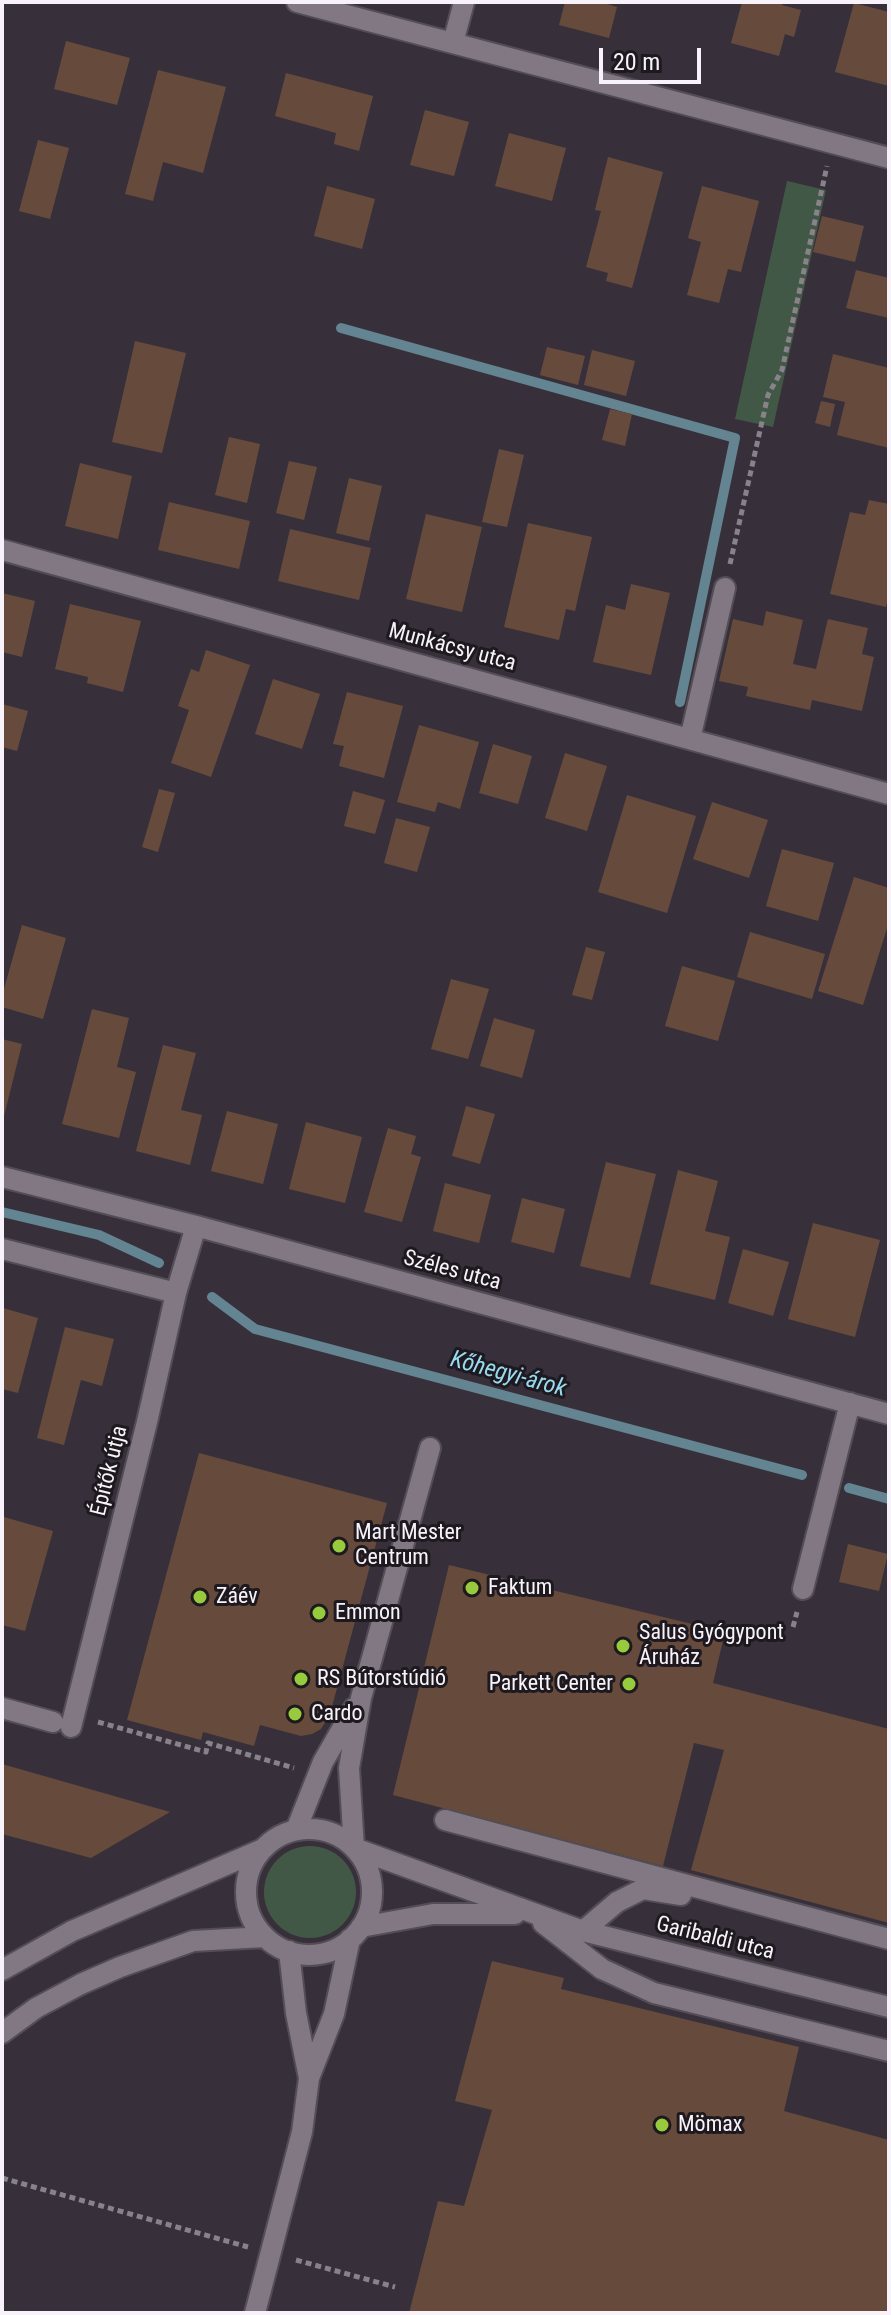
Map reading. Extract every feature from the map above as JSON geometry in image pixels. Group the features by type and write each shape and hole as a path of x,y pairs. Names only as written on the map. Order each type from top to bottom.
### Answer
{"street":[{"path":"297,2 889,158"},
{"path":"453,43 464,2"},
{"name":"Munkácsy utca","path":"2,550 889,792"},
{"path":"690,739 725,588"},
{"name":"Széles utca","path":"2,1177 196,1226 889,1414"},
{"name":"Építők útja","path":"66,1721 144,1437 176,1293 196,1226"},
{"path":"2,1249 176,1293"},
{"path":"803,1589 850,1403"},
{"path":"354,1848 349,1768 361,1698 430,1448"},
{"path":"296,1830 318,1775 361,1698"},
{"path":"2,1708 66,1721"},
{"path":"445,1820 889,1939"},
{"path":"2,1970 72,1931 263,1849 283,1834 296,1830 328,1832 354,1848 363,1859 372,1887 367,1915 355,1933 336,1948 304,1954 289,1951 265,1937 253,1920 247,1900 247,1879 263,1849"},
{"name":"Garibaldi utca","path":"354,1848 583,1931 889,2007"},
{"path":"583,1931 617,1902 643,1889 677,1894 872,1948 889,1948"},
{"name":"Garibaldi utca","path":"355,1933 433,1914 531,1914"},
{"path":"531,1914 602,1969 654,1993 889,2051"},
{"path":"255,2313 302,2132 309,2078 334,2014 355,1933"},
{"path":"2,2033 36,2008 120,1967 193,1941 265,1937"},
{"path":"289,1951 296,2013 309,2078"}],"path":[{"path":"725,588 768,395 782,370 832,143"},
{"path":"66,1721 206,1752 208,1743 318,1775"},
{"path":"2,2178 395,2287"}],"green space":[{"path":"787,181 826,190 773,427 735,419"},
{"path":"310,1846 327,1850 342,1860 352,1875 356,1892 352,1909 342,1924 327,1934 310,1938 293,1934 278,1924 268,1909 264,1892 268,1875 278,1860 293,1850"}],"building":[{"path":"565,2 601,2 617,7 609,38 559,25"},
{"path":"742,2 782,2 782,5 801,10 794,37 785,34 779,56 731,43"},
{"path":"854,3 889,12 889,86 835,72"},
{"path":"66,41 130,58 117,105 54,89"},
{"path":"158,70 226,87 203,173 163,162 153,201 125,194"},
{"path":"286,73 373,96 359,151 334,144 336,133 275,116"},
{"path":"425,110 469,122 454,176 410,165"},
{"path":"509,133 566,148 552,201 495,186"},
{"path":"38,140 69,148 50,219 19,211"},
{"path":"608,157 663,172 632,288 606,281 608,273 586,267 601,211 595,210"},
{"path":"327,186 375,199 362,249 314,236"},
{"path":"702,186 759,201 741,272 728,269 719,303 687,295 701,242 688,238"},
{"path":"822,216 864,226 855,262 813,252"},
{"path":"856,270 889,278 889,318 846,308"},
{"path":"135,341 186,353 162,453 112,442"},
{"path":"547,347 585,356 578,385 540,375"},
{"path":"592,350 635,361 626,396 584,385"},
{"path":"833,354 889,368 889,448 837,435 845,402 823,397"},
{"path":"821,401 835,404 830,427 815,423"},
{"path":"610,409 632,414 625,446 602,440"},
{"path":"229,437 260,444 247,503 215,495"},
{"path":"499,449 524,455 507,527 482,522"},
{"path":"289,461 317,467 304,520 276,513"},
{"path":"80,463 132,476 118,539 65,526"},
{"path":"349,478 382,486 369,541 336,533"},
{"path":"869,500 889,504 889,594 886,607 830,594 850,512 865,515"},
{"path":"169,502 250,521 239,569 158,550"},
{"path":"426,514 482,527 462,612 406,599"},
{"path":"528,523 592,537 575,611 566,609 559,640 504,627"},
{"path":"290,529 371,548 359,600 278,581"},
{"path":"631,584 670,593 651,675 593,662 606,605 625,610"},
{"path":"2,593 35,601 22,657 2,652"},
{"path":"70,604 141,621 123,692 87,683 88,677 55,669"},
{"path":"766,611 803,620 793,664 816,669 828,619 868,628 862,654 874,657 862,711 812,700 810,710 746,696 748,687 719,681 733,619 763,626"},
{"path":"206,650 250,665 211,777 171,763 189,710 178,706 191,669 199,672"},
{"path":"273,679 320,694 302,749 255,734"},
{"path":"347,692 403,706 384,778 339,766 344,746 333,744"},
{"path":"2,704 28,711 17,751 2,747"},
{"path":"419,725 479,742 460,809 438,802 435,812 397,802"},
{"path":"493,744 532,756 518,804 479,793"},
{"path":"565,753 607,766 587,831 545,818"},
{"path":"159,789 175,793 158,852 142,847"},
{"path":"353,791 385,800 375,834 344,826"},
{"path":"627,795 696,816 667,913 598,892"},
{"path":"712,802 768,820 749,878 693,859"},
{"path":"396,818 430,827 417,872 384,863"},
{"path":"782,849 834,863 818,921 766,906"},
{"path":"854,877 889,888 889,922 863,1005 818,991"},
{"path":"22,925 66,938 43,1019 2,1007 2,996"},
{"path":"750,932 825,954 812,999 737,977"},
{"path":"586,947 605,952 592,1000 572,995"},
{"path":"682,966 735,981 718,1041 665,1026"},
{"path":"451,979 489,989 468,1059 431,1049"},
{"path":"92,1009 129,1018 117,1067 136,1072 119,1138 62,1124"},
{"path":"494,1018 535,1030 522,1078 480,1066"},
{"path":"2,1039 22,1044 3,1120 2,1120"},
{"path":"163,1045 196,1053 181,1110 202,1115 190,1165 136,1151"},
{"path":"466,1106 495,1114 480,1164 452,1156"},
{"path":"227,1111 278,1124 263,1184 211,1171"},
{"path":"306,1122 362,1137 345,1203 289,1189"},
{"path":"388,1128 416,1136 411,1154 421,1157 402,1222 364,1212"},
{"path":"606,1162 656,1174 630,1278 580,1266"},
{"path":"678,1170 718,1181 705,1231 730,1237 715,1300 650,1284"},
{"path":"445,1183 491,1195 479,1243 433,1231"},
{"path":"522,1198 565,1209 554,1253 511,1242"},
{"path":"813,1223 880,1240 855,1337 788,1319"},
{"path":"743,1249 789,1262 773,1316 728,1303"},
{"path":"3,1308 38,1318 18,1393 2,1389"},
{"path":"65,1327 114,1339 102,1386 81,1380 64,1445 37,1438"},
{"path":"199,1453 387,1503 330,1714 321,1729 312,1734 301,1736 260,1725 254,1746 203,1732 201,1740 127,1720"},
{"path":"4,1517 53,1531 25,1631 2,1625"},
{"path":"848,1544 888,1554 879,1591 839,1582"},
{"path":"449,1565 725,1632 713,1683 889,1729 889,1923 691,1870 724,1750 694,1743 663,1866 393,1795"},
{"path":"2,1764 170,1812 91,1858 2,1834"},
{"name":"Mömax","path":"492,1961 564,1978 561,1989 799,2047 784,2111 889,2140 889,2313 409,2313 438,2201 464,2206 492,2110 455,2101"}],"waterway":[{"path":"341,328 735,438 680,702"},
{"name":"Kőhegyi-árok","path":"2,1212 99,1235 159,1263"},
{"name":"Kőhegyi-árok","path":"212,1297 255,1329 802,1475"},
{"name":"Kőhegyi-árok","path":"849,1488 889,1499"}],"place":[{"name":"Mart Mester Centrum","path":"339,1546"},
{"name":"Faktum","path":"472,1588"},
{"name":"Záév","path":"200,1597"},
{"name":"Emmon","path":"319,1613"},
{"name":"Salus Gyógypont Áruház","path":"623,1646"},
{"name":"RS Bútorstúdió","path":"301,1679"},
{"name":"Parkett Center","path":"629,1684"},
{"name":"Cardo","path":"295,1714"},
{"name":"Mömax","path":"662,2125"}]}
